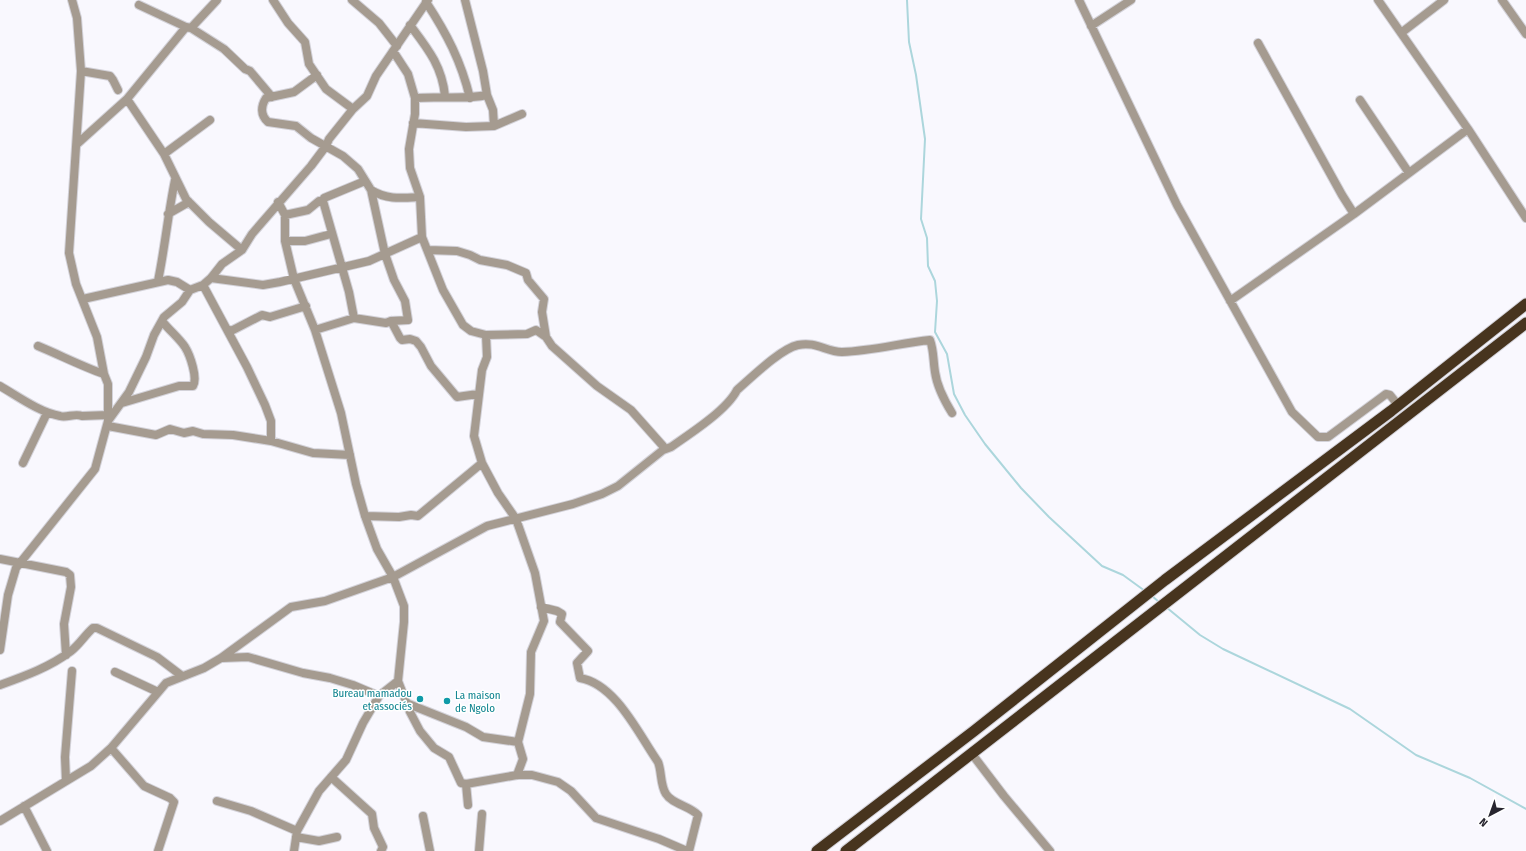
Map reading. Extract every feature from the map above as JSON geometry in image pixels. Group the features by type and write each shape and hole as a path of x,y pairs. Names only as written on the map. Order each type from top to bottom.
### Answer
{"highway":[{"path":"817,851 1165,580 1398,405 1526,304"},
{"path":"846,851 1526,323"}],"street":[{"path":"0,650 8,595 12,579 20,562 95,469 108,421 108,384 104,374 97,337 76,284 69,253 81,71 77,18 72,0"},
{"path":"77,144 127,99 189,27 217,0"},
{"path":"273,0 288,23 305,42 307,58 317,76 329,92 354,109"},
{"path":"352,0 379,23 395,48 408,74 415,98 409,158 420,197 422,237 443,290 463,325 471,331 486,335 528,334 536,330 546,337 552,346 597,386 635,414 663,446 663,450"},
{"path":"465,0 483,71 487,95 493,110 494,126"},
{"path":"1079,0 1177,205 1292,412 1318,437 1328,437 1386,394 1390,395 1398,405"},
{"path":"1091,26 1131,0"},
{"path":"1378,0 1468,129 1526,218"},
{"path":"1401,33 1444,0"},
{"path":"1502,0 1526,34"},
{"path":"108,421 129,392 146,357 154,335 164,317 182,302 190,290 203,285 211,278 222,264 242,250 252,234 278,202 296,184 326,146 329,139 367,96 376,76 427,1 454,48 470,98"},
{"path":"139,4 189,27 224,49 245,70 250,71 272,96"},
{"path":"410,25 436,61 444,86 445,96"},
{"path":"1258,43 1354,214"},
{"path":"81,71 110,76 114,80 118,90"},
{"path":"315,330 354,318 386,322 408,320 404,301 394,280 385,254 371,190 353,164 311,138 296,126 281,125 267,121 263,116 262,104 266,98 294,92 317,76"},
{"path":"415,98 445,96 470,98 487,95"},
{"path":"127,99 164,154 175,180 189,202 209,222 242,250"},
{"path":"1360,100 1409,172"},
{"path":"413,123 466,127 494,126 522,114"},
{"path":"164,154 210,120"},
{"path":"1230,301 1354,214 1468,129"},
{"path":"158,281 166,239 168,214 175,180"},
{"path":"284,214 308,210 324,198 365,181"},
{"path":"371,190 381,196 390,198 420,197"},
{"path":"322,201 342,268 354,318"},
{"path":"168,214 189,202"},
{"path":"278,202 284,214 285,241 294,279 315,330 341,413 365,516 377,549 393,577 404,606 404,622 398,681 406,703 420,731 434,748 456,768 458,778 461,783 466,784 517,775 532,775 558,782 571,791 596,818 659,839 688,851 698,815 667,796 662,783 662,773 658,762 618,701 587,679 580,678 577,662 588,651 560,622 562,614 557,611 541,607"},
{"path":"285,241 306,241 331,234"},
{"path":"211,278 263,285 294,279 369,261 422,237"},
{"path":"428,250 457,251 470,254 480,260 507,266 526,273 528,280 544,299 542,312 546,337"},
{"path":"83,299 158,281 168,280 177,282 190,290"},
{"path":"203,285 248,367 272,421 271,441"},
{"path":"227,329 231,331 234,330 262,315 270,317 306,306"},
{"path":"391,321 400,338 413,340 422,347 431,366 457,397 478,398"},
{"path":"122,403 179,386 193,386 194,384 195,379 185,348 162,322"},
{"path":"486,335 487,356 482,370 474,436 482,463 498,493 516,519 535,573 544,621 531,652 530,694 518,742 523,759 517,775"},
{"path":"0,821 91,766 111,748 166,683 204,668 221,658 291,607 325,601 393,577 487,526 502,520 516,519 573,504 614,489 663,450 671,447 716,414 733,398 737,390 785,350 798,345 814,343 840,352 870,350 930,340 934,353 935,372 939,390 952,413"},
{"path":"38,346 68,359 77,365 104,374"},
{"path":"0,386 47,413 61,417 79,414 156,435 170,429 184,433 193,431 203,434 233,435 271,441 312,453 350,455"},
{"path":"23,463 47,413"},
{"path":"365,516 418,516 482,463"},
{"path":"0,559 66,572 70,575 71,586 64,624 66,655"},
{"path":"0,685 37,672 66,655 73,650 93,628 97,628 157,657 182,676"},
{"path":"221,658 248,657 261,660 303,673 353,684 379,696"},
{"path":"66,781 65,757 72,671"},
{"path":"115,672 158,692"},
{"path":"294,851 296,834 319,791 346,760 363,723 379,696 398,681"},
{"path":"406,703 466,727 483,737 518,742"},
{"path":"111,748 144,786 170,798 174,802 158,851"},
{"path":"972,754 1004,796 1050,851"},
{"path":"331,776 372,814 374,828 383,847 381,851"},
{"path":"466,784 468,804"},
{"path":"217,801 251,811 296,834 319,841 337,837"},
{"path":"24,806 47,851"},
{"path":"479,851 482,814"},
{"path":"423,816 430,851"}],"waterway":[{"path":"907,0 909,42 916,75 925,139 921,219 927,238 928,266 935,281 937,301 935,332 947,354 954,394 965,415 985,444 1021,488 1049,517 1102,566 1123,575 1145,591"},
{"path":"1152,596 1159,602"},
{"path":"1166,607 1200,635 1223,649 1350,709 1416,755 1470,778 1526,809"}],"place":[{"name":"Bureau mamadou et associés","path":"420,699"},
{"name":"La maison de Ngolo","path":"447,701"}]}
